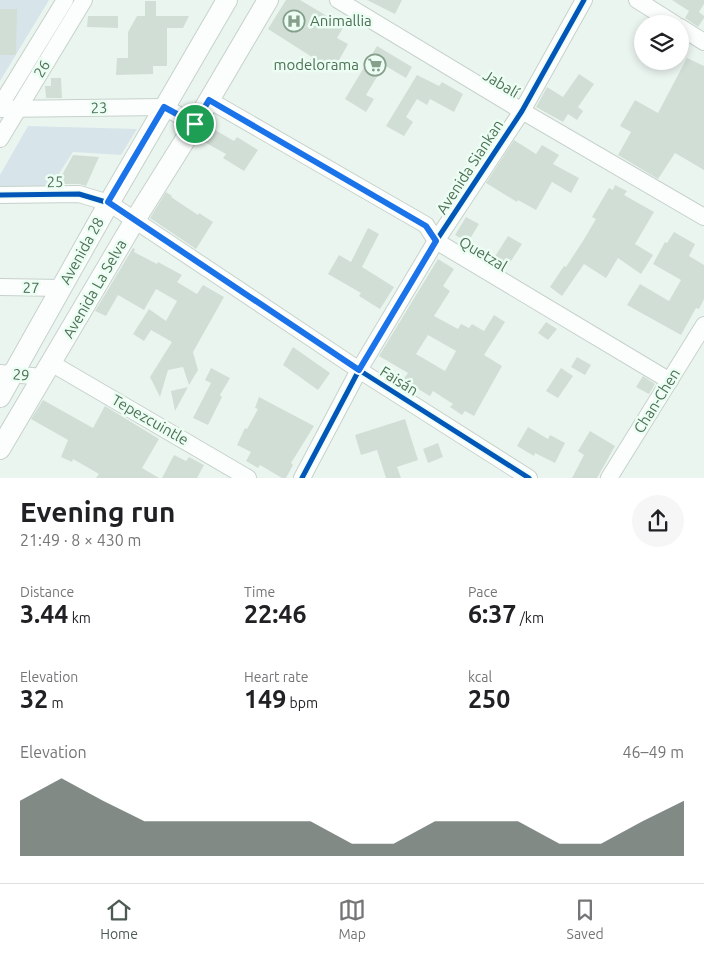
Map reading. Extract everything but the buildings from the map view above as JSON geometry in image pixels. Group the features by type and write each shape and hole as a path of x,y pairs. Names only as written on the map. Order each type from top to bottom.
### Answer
{"street":[{"path":"0,107 65,0"},
{"name":"26","path":"0,139 84,0"},
{"name":"Avenida 28","path":"7,374 62,288 108,202 227,0"},
{"name":"Avenida La Selva","path":"0,450 135,220 195,124 268,0"},
{"name":"Jabalí","path":"338,0 704,218"},
{"name":"Avenida Siankan","path":"302,478 359,370 436,241 522,111 584,0"},
{"path":"637,0 661,15"},
{"path":"689,33 704,42"},
{"name":"Quetzal","path":"209,100 426,226 436,241 670,380"},
{"name":"23","path":"0,107 18,109 164,107 195,124"},
{"name":"25","path":"0,195 79,194 108,202"},
{"name":"Faisán","path":"108,202 359,370 529,478"},
{"name":"27","path":"0,287 62,288"},
{"name":"Chan-Chen","path":"609,478 704,324"},
{"name":"29","path":"7,374 47,370"},
{"name":"Tepezcuintle","path":"47,370 248,478"},
{"path":"0,398 7,374"}],"shaded area":[{"path":"0,0 49,0 0,81"},
{"path":"28,126 137,129 121,155 73,152 49,189 0,188 0,175"}],"cycle path":[{"path":"302,478 359,370 436,241 522,111 584,0"},
{"path":"0,195 79,194 109,203 359,370 529,478"}],"place":[{"name":"Animallia","path":"294,21"},
{"name":"modelorama","path":"375,65"}],"route":[{"path":"209,100 426,226 436,241 359,370 108,202 164,107 195,124 209,100"}]}
